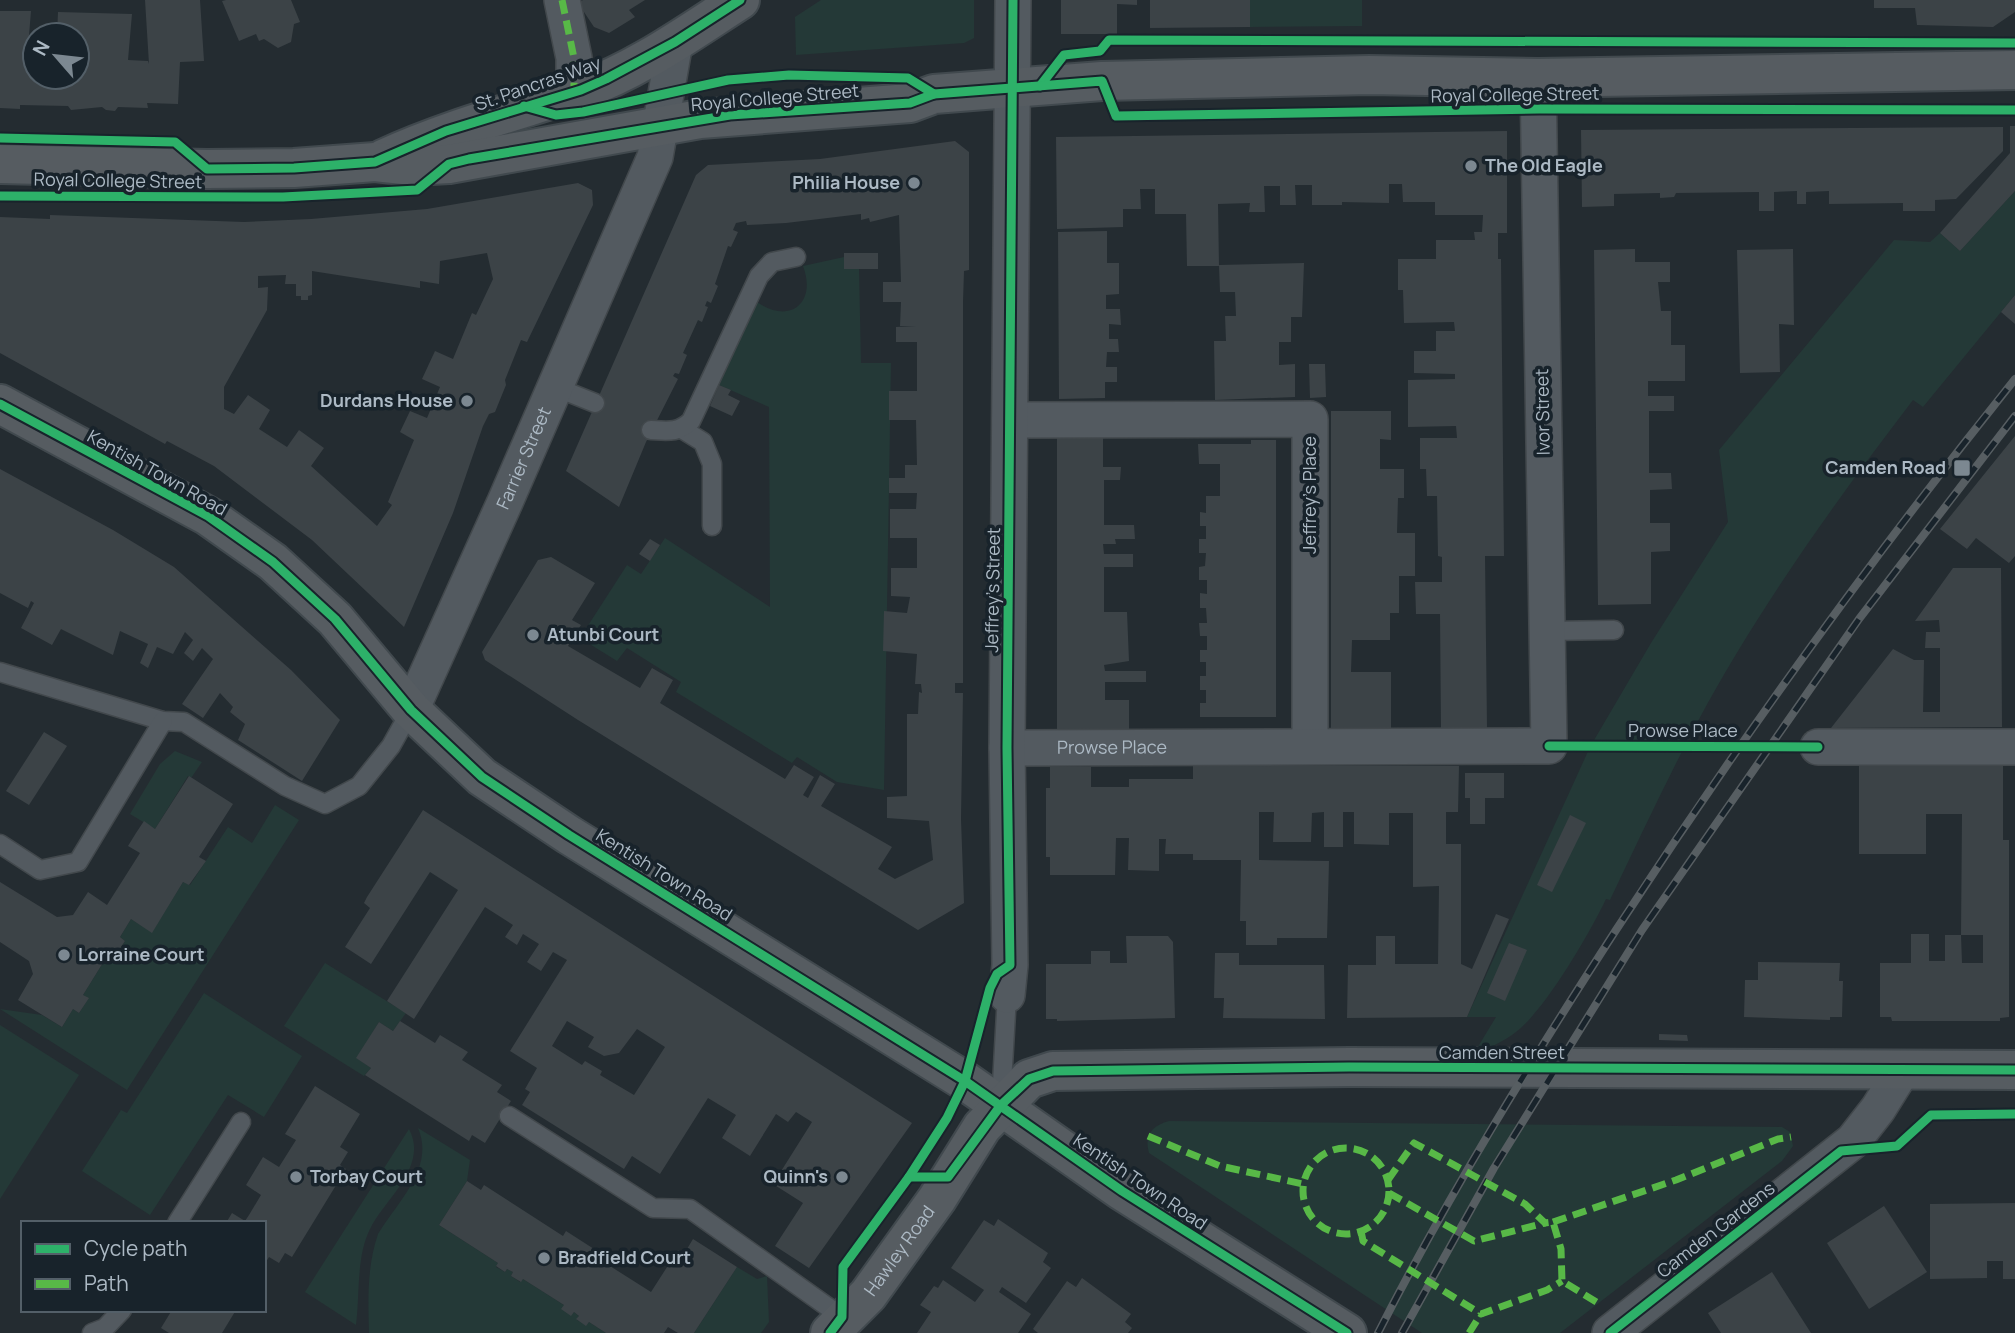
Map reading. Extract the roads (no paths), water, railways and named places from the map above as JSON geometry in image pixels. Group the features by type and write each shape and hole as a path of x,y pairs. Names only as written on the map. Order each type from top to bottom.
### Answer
{"main road":[{"name":"St. Pancras Way","path":"375,162 574,75 606,79 675,42 740,0"},
{"name":"Royal College Street","path":"0,164 207,169 294,168 375,162 413,166 449,163 730,115 910,103 934,94 1102,81 1356,75 1538,78 2015,70"},
{"name":"Kentish Town Road","path":"0,404 208,516 273,562 335,620 411,710 482,776 569,835 1001,1105 1122,1191 1346,1333"},
{"name":"Camden Street","path":"1001,1105 1029,1079 1053,1071 1349,1068 2015,1070"},
{"name":"Hawley Road","path":"836,1325 868,1295 937,1199 982,1127 1001,1105"}],"street":[{"path":"562,0 574,75"},
{"name":"Jeffrey's Street","path":"1007,995 1010,965 1007,748 1013,0"},
{"name":"Farrier Street","path":"411,710 652,164 662,125 675,42"},
{"name":"Ivor Street","path":"1538,78 1549,746"},
{"name":"Jeffrey's Place","path":"1010,420 1310,419 1310,745"},
{"name":"Prowse Place","path":"1007,748 1549,746"},
{"path":"1818,747 2015,747"},
{"name":"Camden Gardens","path":"1610,1333 1853,1141 1903,1069"}],"lane":[{"path":"682,429 691,421 759,276 772,262 796,257"},
{"path":"555,387 595,403"},
{"path":"651,430 682,429 703,442 712,464 712,526"},
{"path":"1547,631 1614,630"},
{"path":"0,672 163,722 78,862 40,870 0,844"},
{"name":"Farrier Street","path":"163,722 184,722 290,789 325,804 359,786 391,746 411,710"},
{"name":"Jeffrey's Street","path":"1001,1105 1007,995"},
{"path":"509,1116 653,1208 690,1209 836,1325"},
{"path":"178,1221 241,1122"},
{"path":"92,1333 104,1328 120,1312"}],"railway":[{"path":"1378,1333 1433,1230 1522,1078 1663,859 1759,719 1859,581 2015,379"},
{"path":"1402,1333 1494,1168 1642,930 1859,619 2015,416"}],"place":[{"name":"The Old Eagle","path":"1471,166"},
{"name":"Philia House","path":"914,183"},
{"name":"Durdans House","path":"467,401"},
{"name":"Camden Road","path":"1962,468"},
{"name":"Atunbi Court","path":"533,635"},
{"name":"Lorraine Court","path":"64,955"},
{"name":"Torbay Court","path":"296,1177"},
{"name":"Quinn's","path":"842,1177"},
{"name":"Bradfield Court","path":"544,1258"}]}
